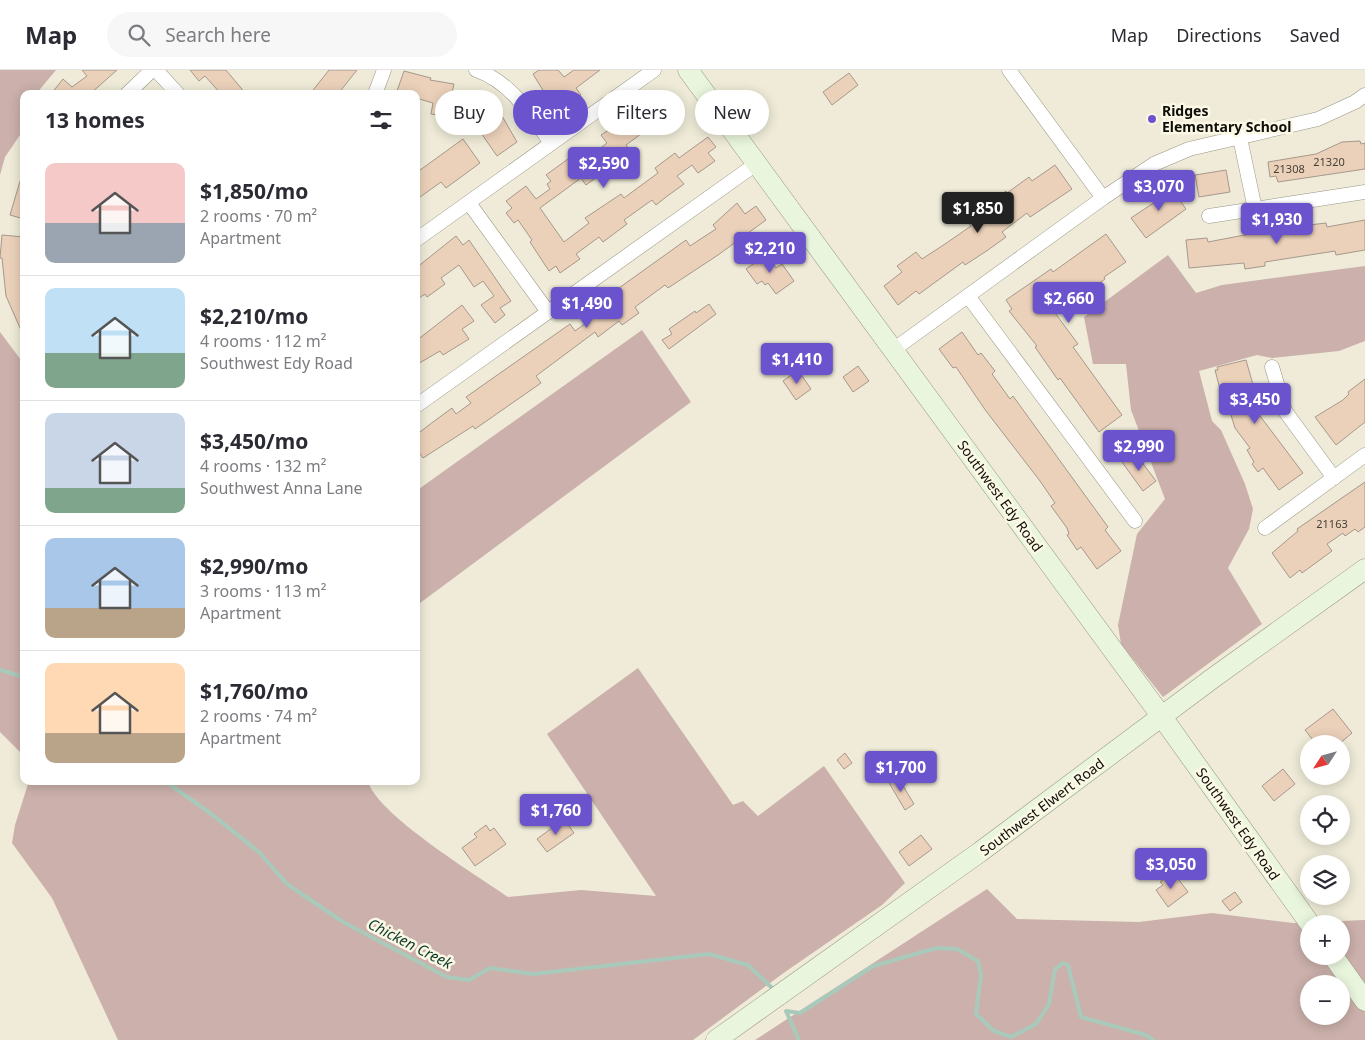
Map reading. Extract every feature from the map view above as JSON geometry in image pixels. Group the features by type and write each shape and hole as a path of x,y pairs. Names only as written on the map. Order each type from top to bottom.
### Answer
{"main road":[{"name":"Southwest Edy Road","path":"688,70 1162,717 1304,915"},
{"name":"Southwest Elwert Road","path":"716,1040 980,852 1365,569"},
{"path":"1339,965 1365,1001"}],"street":[{"path":"131,90 152,70"},
{"path":"156,70 174,90"},
{"path":"376,90 384,70"},
{"path":"476,70 508,88 551,143"},
{"path":"420,237 654,70"},
{"path":"1009,70 1103,198"},
{"path":"893,350 1103,198 1172,154 1318,119 1355,102 1365,95"},
{"path":"1240,138 1255,209"},
{"path":"420,403 756,164"},
{"path":"1209,216 1365,192"},
{"path":"469,203 548,312"},
{"path":"968,296 1135,521"},
{"path":"1272,367 1286,411 1334,478"},
{"path":"1264,528 1365,455"}],"shaded area":[{"path":"0,70 56,70 39,90 20,90 20,135 5,157 0,175"},
{"path":"1168,255 1196,293 1222,285 1365,266 1365,341 1339,351 1272,358 1257,355 1199,371 1212,421 1221,430 1245,484 1253,509 1249,529 1228,568 1262,624 1163,697 1121,644 1118,625 1137,534 1165,499 1131,410 1126,364 1093,364 1084,317"},
{"path":"642,330 691,402 420,603 420,488"},
{"path":"0,332 20,359 20,752 0,732"},
{"path":"638,668 733,805 743,801 758,816 824,766 905,883 882,905 785,972 693,1040 118,1040 52,898 12,843 15,825 28,785 370,785 375,795 408,827 508,897 581,890 656,896 547,734"},
{"path":"987,889 1017,919 1139,922 1212,913 1300,923 1300,965 1350,965 1350,921 1365,920 1365,1040 755,1040"}],"building":[{"path":"82,70 117,70 94,90 54,90 63,79 72,87 87,76"},
{"path":"190,70 226,70 243,90 217,90 205,76 199,81"},
{"path":"329,70 357,70 341,90 313,90"},
{"path":"539,70 558,70 564,77 574,70 600,70 576,88 577,90 543,90 533,74"},
{"path":"404,71 431,78 430,80 454,84 453,90 435,90 435,115 431,114 433,103 420,99 420,90 397,90"},
{"path":"849,73 858,85 832,105 823,92"},
{"path":"503,118 517,142 497,156 482,135 503,135"},
{"path":"601,135 640,135 626,145 631,152 586,185 581,178 540,208 564,242 589,223 585,218 621,194 624,198 658,173 655,168 675,153 679,158 708,137 716,147 708,153 715,161 698,173 692,165 677,176 684,184 656,205 652,200 624,220 627,224 603,242 599,237 576,254 580,259 560,273 556,266 549,271 530,242 532,240 518,220 514,223 506,213 512,208 506,201 526,186 536,199 550,189 547,184 551,181 546,175 579,151 585,160 607,143"},
{"path":"463,139 480,163 446,188 441,182 420,197 420,170"},
{"path":"1360,141 1361,144 1365,143 1365,169 1278,182 1276,176 1270,177 1268,162 1316,154 1342,142"},
{"path":"1055,165 1072,189 1030,217 1027,213 1002,232 1006,237 988,250 965,265 963,262 919,294 916,291 898,305 884,286 902,272 897,266 916,252 922,259 971,226 967,221 1006,191 1007,193 1029,177 1032,181"},
{"path":"1226,170 1230,192 1199,197 1195,175"},
{"path":"20,181 20,218 10,215"},
{"path":"1169,185 1186,209 1146,238 1131,218 1155,202 1151,197"},
{"path":"737,203 745,214 756,206 766,220 668,288 665,285 635,307 639,313 622,325 619,321 598,337 595,332 536,376 541,383 475,429 473,426 423,458 420,454 420,432 452,408 456,414 471,403 466,397 570,324 575,331 593,318 589,313 607,300 605,298 686,240 690,246 716,229 713,225"},
{"path":"1365,220 1365,250 1336,255 1335,251 1265,262 1265,266 1245,269 1244,263 1189,268 1186,240 1207,238 1208,242 1276,229 1326,223 1327,227"},
{"path":"1106,234 1126,262 1104,277 1105,279 1087,292 1085,290 1055,313 1078,344 1073,347 1122,415 1099,432 1060,378 1058,380 1035,347 1037,346 1009,311 1012,309 1006,300 1051,269 1053,272"},
{"path":"2,235 20,237 20,328 6,296 2,258 0,258"},
{"path":"456,236 463,245 469,240 511,301 500,308 505,315 495,323 481,305 494,296 483,281 474,287 459,265 441,278 445,284 427,297 425,294 420,297 420,265"},
{"path":"766,255 776,268 782,264 794,281 776,294 768,283 765,285 762,281 757,284 746,269"},
{"path":"709,304 716,314 669,349 662,340 672,334 669,329"},
{"path":"462,305 474,321 462,329 469,339 443,355 440,351 420,363 420,338"},
{"path":"962,332 978,355 981,353 995,371 992,374 1010,399 1013,396 1108,527 1105,530 1121,551 1097,569 1081,547 1077,550 1067,535 1069,534 1067,528 1051,506 1055,503 1040,481 986,411 956,367 953,368 939,349"},
{"path":"1246,360 1259,406 1254,408 1303,473 1279,490 1263,468 1258,472 1252,464 1254,462 1247,450 1250,448 1235,428 1226,399 1223,400 1215,370 1218,370 1217,367"},
{"path":"858,366 869,381 853,392 843,377"},
{"path":"798,370 811,389 796,400 783,381"},
{"path":"1365,379 1365,422 1336,445 1315,417 1343,400 1349,394 1348,392"},
{"path":"1135,453 1156,481 1143,491 1122,462"},
{"path":"1365,482 1365,527 1358,532 1355,529 1345,536 1343,533 1327,544 1332,551 1302,573 1300,570 1290,578 1272,553 1298,531 1297,529"},
{"path":"1333,709 1352,733 1350,735 1309,735 1305,730"},
{"path":"845,753 852,763 844,769 837,760"},
{"path":"1283,769 1295,784 1274,801 1262,786"},
{"path":"897,776 914,804 905,810 888,781"},
{"path":"564,819 574,833 547,852 537,839"},
{"path":"486,825 490,831 494,828 506,844 475,866 462,848 477,837 474,834"},
{"path":"921,835 932,849 909,866 899,852"},
{"path":"1173,872 1188,892 1168,907 1156,890 1163,885 1160,882"},
{"path":"1235,892 1242,902 1230,911 1222,901"}],"waterway":[{"name":"Chicken Creek","path":"0,670 20,676"},
{"name":"Chicken Creek","path":"171,785 259,852 287,884 343,922 447,977 469,980 490,968 533,974 709,954 748,965 771,987"},
{"name":"Chicken Creek","path":"799,1040 786,1011 800,1013 873,966 937,948 957,949 978,961 981,975 976,1014 994,1031 1011,1037 1036,1024 1049,1004 1055,969 1063,963 1068,965 1081,1017 1146,1035 1153,1040"}],"place":[{"name":"Ridges Elementary School","path":"1152,119"}]}
